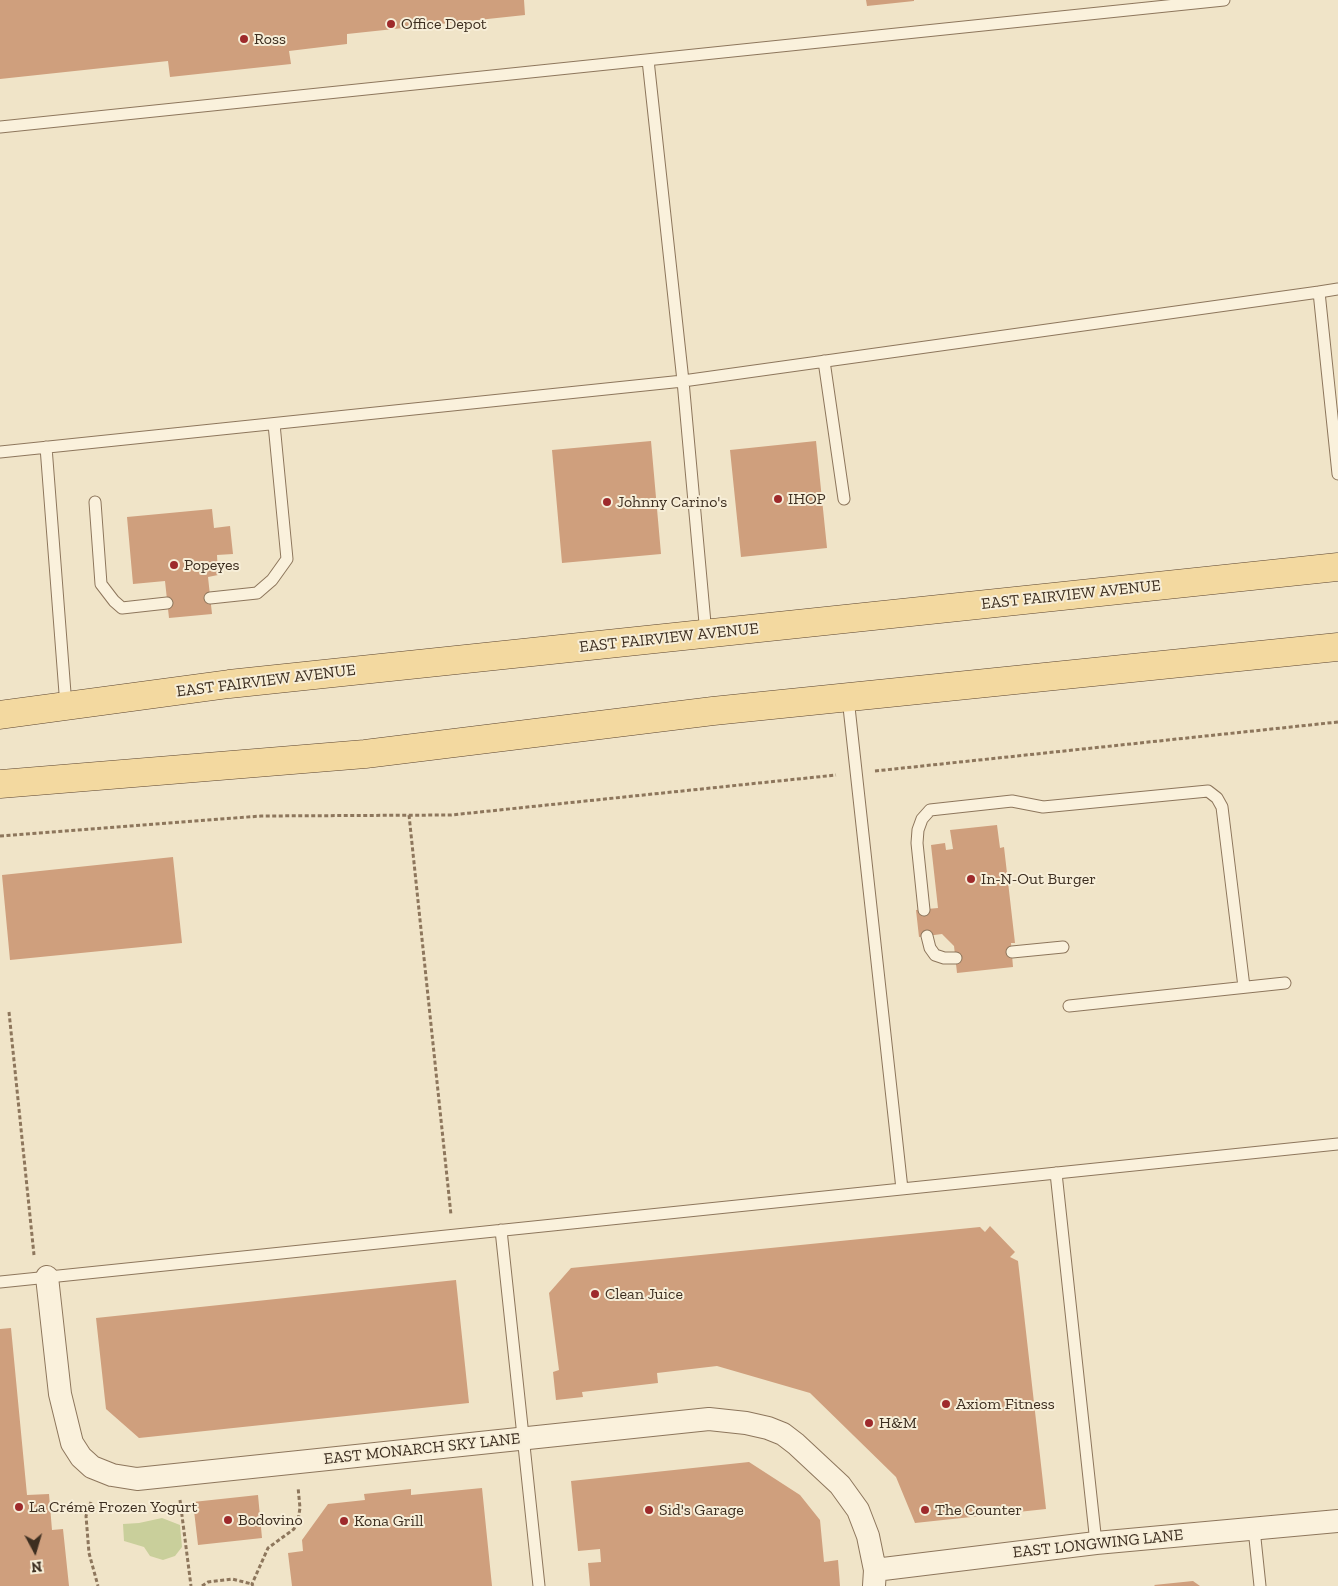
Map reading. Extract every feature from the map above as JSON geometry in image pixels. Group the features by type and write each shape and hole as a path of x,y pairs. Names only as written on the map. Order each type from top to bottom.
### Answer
{"main road":[{"name":"EAST FAIRVIEW AVENUE","path":"0,715 229,684 1338,567"},
{"path":"0,784 365,754 713,711 1338,646"}],"street":[{"name":"EAST MONARCH SKY LANE","path":"40,1278 60,1394 72,1443 81,1457 92,1467 112,1475 137,1479 709,1418 746,1423 783,1434 840,1485 858,1510 868,1536 874,1578"},
{"name":"EAST LONGWING LANE","path":"874,1578 1096,1543 1338,1521"}],"lane":[{"path":"0,127 1224,0"},
{"path":"648,60 683,381 706,634"},
{"path":"0,452 683,381 1338,289"},
{"path":"1319,292 1338,474"},
{"path":"824,361 844,499"},
{"path":"210,598 257,593 272,580 287,559 274,424"},
{"path":"46,448 66,707"},
{"path":"95,502 101,584 122,608 167,603"},
{"path":"848,698 902,1189"},
{"path":"924,910 917,843 918,830 922,818 930,810 1012,801 1043,807 1208,791 1217,798 1222,807 1244,987"},
{"path":"927,936 930,948 935,955 944,958 956,958"},
{"path":"1012,952 1063,948"},
{"path":"1069,1006 1285,983"},
{"path":"0,1282 1338,1144"},
{"path":"1056,1173 1096,1543"},
{"path":"501,1230 539,1586"},
{"path":"1254,1529 1260,1586"}],"path":[{"path":"0,836 261,816 451,816 1338,722"},
{"path":"409,815 453,1235"},
{"path":"9,1012 35,1260 40,1278"},
{"path":"202,1586 208,1582 232,1579 253,1585 268,1548 294,1529 298,1520 300,1508 298,1481"},
{"path":"176,1494 181,1502 190,1586"},
{"path":"91,1502 86,1516 89,1553 98,1586"}],"green space":[{"path":"162,1518 180,1525 182,1547 175,1556 163,1560 150,1556 144,1547 124,1541 123,1524"}],"building":[{"path":"0,0 524,0 525,15 347,34 347,44 289,51 291,64 170,77 168,61 0,79"},
{"path":"866,0 914,0 914,1 867,6"},
{"name":"Johnny Carino's","path":"651,441 661,554 562,563 552,450"},
{"name":"IHOP","path":"816,441 827,548 741,557 730,450"},
{"name":"Popeyes","path":"212,509 214,528 230,526 233,554 217,555 218,575 208,577 212,614 169,618 165,581 133,584 127,517"},
{"name":"In-N-Out Burger","path":"997,825 1000,848 1004,847 1015,943 1011,943 1013,967 957,973 954,946 942,934 919,937 916,910 938,908 931,845 945,843 946,850 953,849 950,830"},
{"path":"173,857 182,943 10,960 2,875"},
{"path":"990,1226 1015,1252 1010,1257 1018,1261 1046,1509 915,1523 896,1477 810,1393 717,1366 657,1373 658,1383 582,1392 583,1397 556,1400 553,1372 559,1370 549,1293 571,1268 980,1227 985,1232"},
{"path":"456,1280 469,1403 139,1438 106,1409 96,1318"},
{"path":"11,1328 27,1495 49,1494 52,1530 63,1529 69,1586 0,1586 0,1329"},
{"path":"749,1462 800,1495 820,1520 824,1562 838,1560 840,1586 590,1586 588,1563 601,1562 600,1549 578,1551 571,1481"},
{"path":"482,1488 492,1586 292,1586 288,1553 303,1551 302,1540 328,1504 365,1500 364,1494 411,1489 411,1495"},
{"name":"Bodovino","path":"258,1495 262,1538 198,1545 193,1502"},
{"path":"1193,1581 1200,1586 1154,1585"}],"place":[{"name":"Office Depot","path":"391,24"},
{"name":"Ross","path":"244,39"},
{"name":"IHOP","path":"778,499"},
{"name":"Johnny Carino's","path":"607,502"},
{"name":"Popeyes","path":"174,565"},
{"name":"In-N-Out Burger","path":"971,879"},
{"name":"Clean Juice","path":"595,1294"},
{"name":"Axiom Fitness","path":"946,1404"},
{"name":"H&M","path":"869,1423"},
{"name":"La Créme Frozen Yogurt","path":"19,1507"},
{"name":"Sid's Garage","path":"649,1510"},
{"name":"The Counter","path":"925,1510"},
{"name":"Bodovino","path":"228,1520"},
{"name":"Kona Grill","path":"344,1521"}]}
